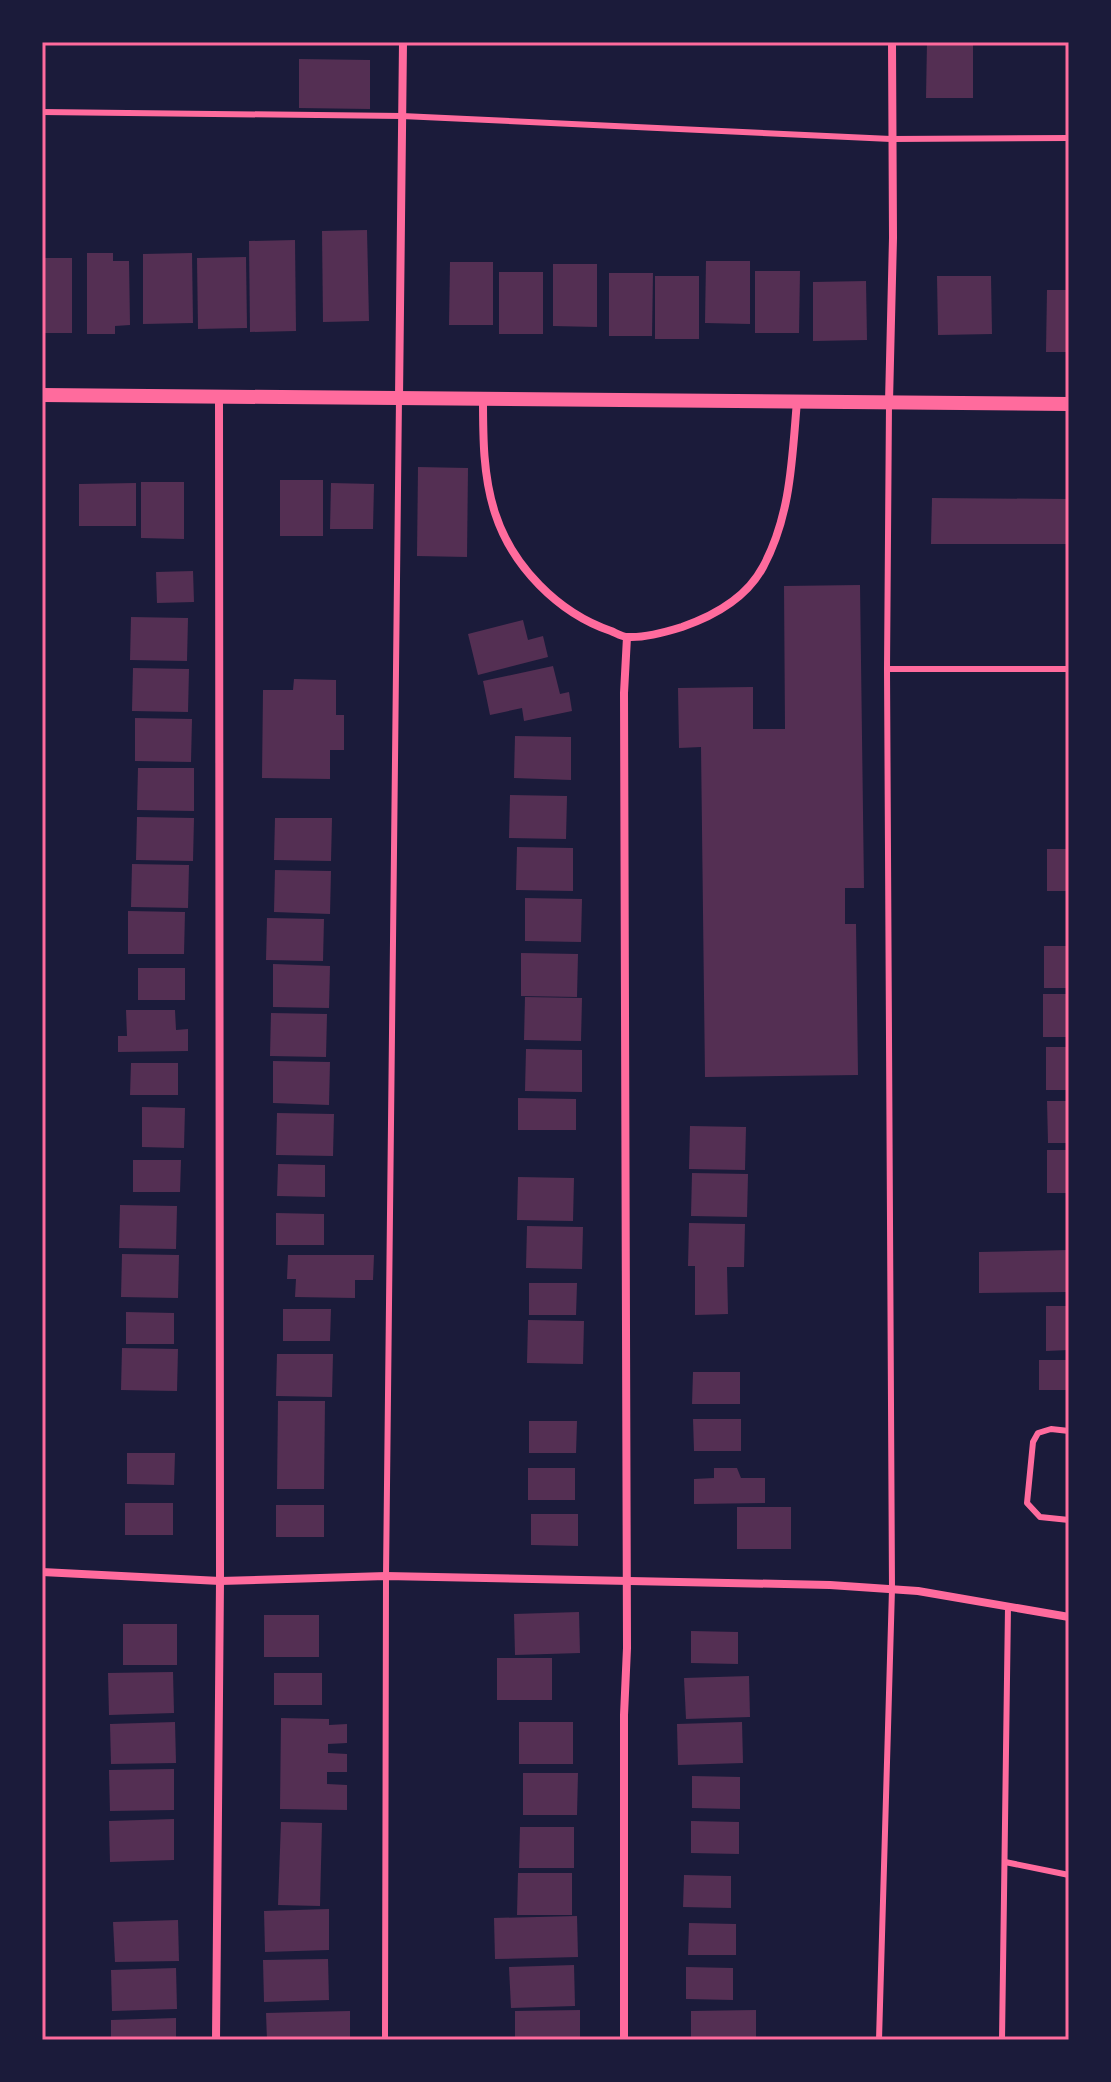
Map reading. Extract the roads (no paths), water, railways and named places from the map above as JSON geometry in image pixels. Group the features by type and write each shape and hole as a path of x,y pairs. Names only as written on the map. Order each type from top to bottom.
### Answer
{"street":[{"path":"399,398 403,42"},
{"path":"889,402 893,238 892,42"},
{"path":"42,395 1069,404"},
{"path":"216,2040 220,1581 219,396"},
{"path":"483,398 486,480 496,516 513,549 536,582 562,607 593,625 627,637 668,631 710,617 739,597 762,570 781,528 791,486 797,401"},
{"path":"624,2040 624,693 627,637"},
{"path":"42,1572 220,1581 386,1576 830,1585 918,1591 1069,1617"}],"lane":[{"path":"42,112 402,116 891,139 1069,138"},
{"path":"385,2040 386,1576 399,398"},
{"path":"879,2040 892,1589 887,669 889,402"},
{"path":"887,669 1069,669"},
{"path":"1069,1431 1051,1429 1038,1433 1033,1442 1027,1503 1040,1517 1069,1520"},
{"path":"1002,2040 1008,1607"},
{"path":"1005,1862 1069,1875"}]}
